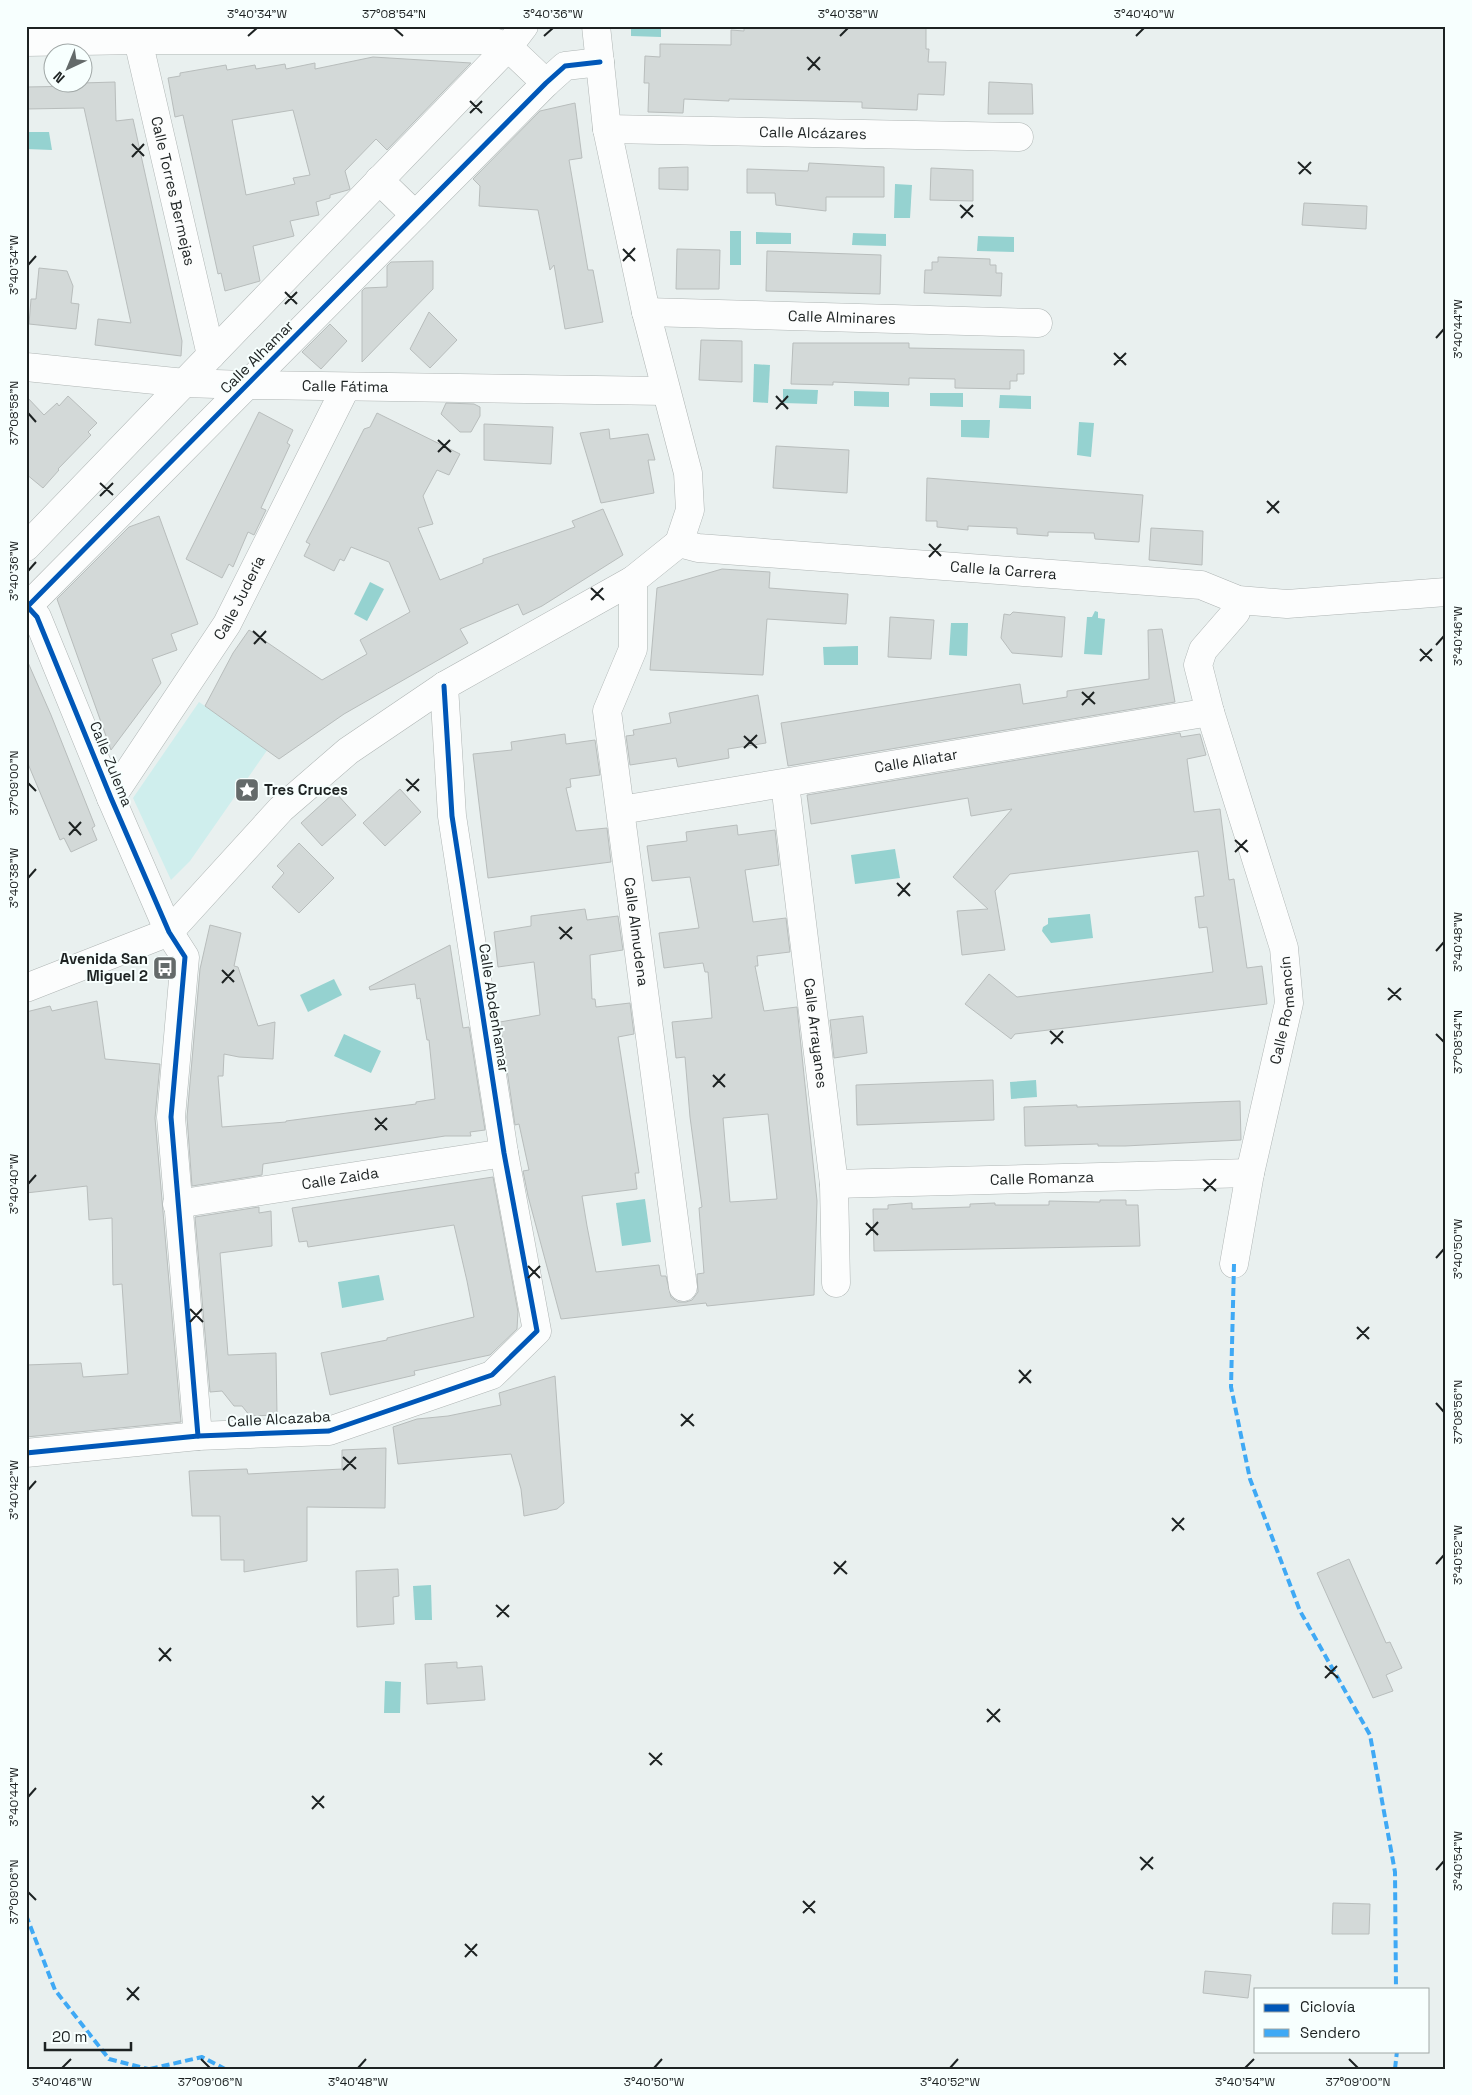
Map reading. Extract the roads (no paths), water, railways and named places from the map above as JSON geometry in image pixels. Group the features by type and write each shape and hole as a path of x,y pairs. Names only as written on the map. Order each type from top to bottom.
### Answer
{"street":[{"path":"26,547 508,47 524,26"},
{"path":"26,988 169,932 281,809 348,751 444,686 633,580 679,543 690,510 688,474 646,312 607,129 596,26"},
{"path":"26,42 138,33 488,40 508,47 546,83"},
{"name":"Calle Torres Bermejas","path":"138,33 212,355"},
{"name":"Calle Alhamar","path":"27,607 546,83 566,66 600,62"},
{"name":"Calle Alcázares","path":"607,129 1019,137"},
{"path":"380,180 415,215"},
{"name":"Calle Alminares","path":"646,312 1038,323"},
{"name":"Calle Fátima","path":"26,367 184,383 246,386 665,391"},
{"name":"Calle Judería","path":"111,798 227,624 346,387"},
{"name":"Calle la Carrera","path":"679,543 698,548 1201,585 1238,600 1287,604 1446,592"},
{"path":"26,553 54,580"},
{"name":"Calle Almudena","path":"633,580 633,649 607,710 683,1287"},
{"name":"Calle Romancín","path":"1234,1264 1250,1173 1289,1003 1284,948 1210,712 1198,664 1203,650 1236,612 1238,600"},
{"name":"Calle Zulema","path":"27,607 38,617 111,798 169,932 185,957 171,1117 198,1436"},
{"name":"Calle Abdenhamar","path":"444,686 452,816 504,1153 536,1331"},
{"name":"Calle Aliatar","path":"621,810 1210,712"},
{"name":"Calle Arrayanes","path":"784,784 834,1184 836,1283"},
{"name":"Calle Zaida","path":"178,1204 504,1153"},
{"name":"Calle Romanza","path":"834,1184 1250,1173"},
{"name":"Calle Alcazaba","path":"26,1453 198,1436 329,1431 492,1375 536,1331"}],"water":[{"path":"631,26 661,26 661,37 631,36"},
{"path":"26,132 49,132 52,150 26,149"},
{"path":"895,184 912,185 910,218 894,218"},
{"path":"730,231 741,231 741,265 730,265"},
{"path":"756,232 791,233 791,244 756,244"},
{"path":"853,233 886,234 886,246 852,245"},
{"path":"978,236 1014,237 1014,252 977,251"},
{"path":"754,364 770,365 768,403 753,402"},
{"path":"783,389 818,390 817,404 783,403"},
{"path":"854,391 889,392 889,407 854,406"},
{"path":"930,393 963,393 963,407 930,406"},
{"path":"1000,395 1031,396 1031,409 999,408"},
{"path":"961,420 990,420 989,438 961,437"},
{"path":"1079,422 1094,423 1091,457 1077,455"},
{"path":"370,582 384,589 367,621 354,614"},
{"path":"1095,611 1098,612 1098,618 1105,619 1102,655 1084,654 1087,617 1092,617"},
{"path":"951,623 968,623 967,656 949,655"},
{"path":"858,646 858,665 824,665 823,647"},
{"path":"895,849 900,878 855,884 851,855"},
{"path":"1090,914 1093,938 1051,943 1042,931 1043,927 1048,924 1048,918"},
{"path":"334,979 342,995 308,1012 300,995"},
{"path":"344,1034 381,1051 371,1073 334,1056"},
{"path":"1036,1080 1037,1097 1011,1099 1010,1082"},
{"path":"645,1199 651,1242 622,1246 616,1203"},
{"path":"379,1275 384,1300 342,1308 338,1282"},
{"path":"431,1585 432,1620 415,1620 413,1586"},
{"path":"385,1681 401,1682 400,1713 384,1713"}],"place":[{"name":"Tres Cruces","path":"247,790"},
{"name":"Avenida San Miguel 2","path":"165,968"}]}
